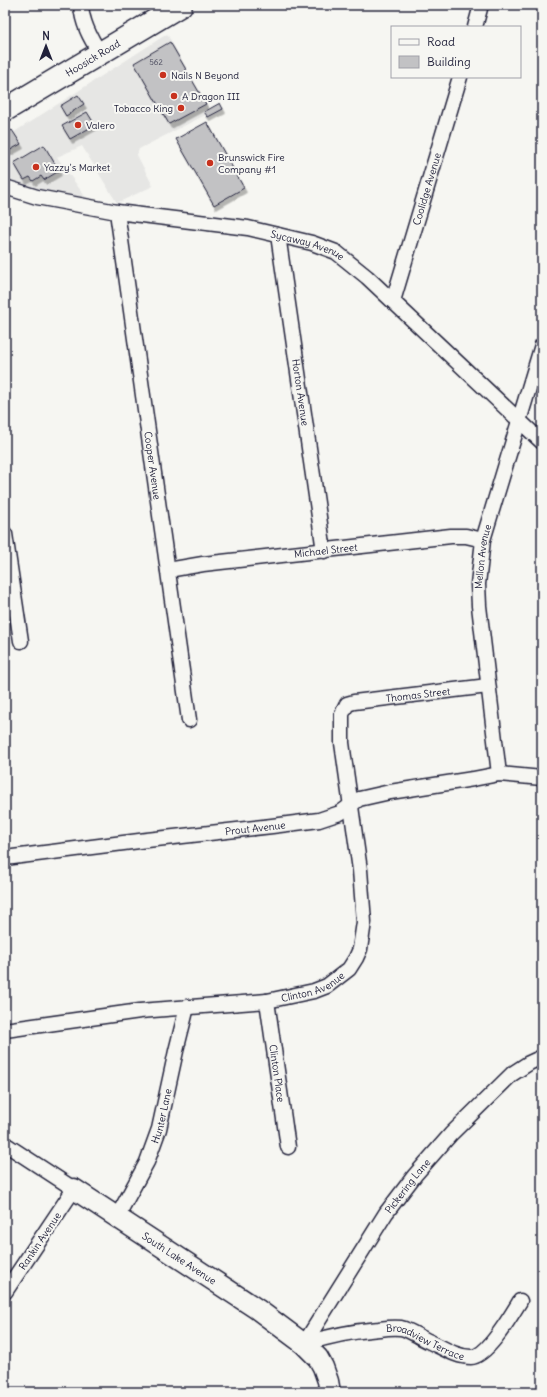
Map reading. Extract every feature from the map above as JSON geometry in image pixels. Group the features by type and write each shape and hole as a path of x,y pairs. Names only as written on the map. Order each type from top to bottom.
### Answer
{"highway":[{"name":"Hoosick Road","path":"5,109 181,5"}],"street":[{"path":"81,5 84,23 91,40 100,53"},
{"path":"475,26 481,5"},
{"name":"Coolidge Avenue","path":"393,301 460,78"},
{"name":"Sycaway Avenue","path":"5,187 36,197 117,212 248,228 312,243 336,252 367,277 542,442"},
{"name":"Cooper Avenue","path":"117,212 189,720"},
{"name":"Horton Avenue","path":"278,234 324,551"},
{"name":"Mellon Avenue","path":"498,774 479,606 478,584 483,540 542,345"},
{"path":"5,534 21,642"},
{"name":"Michael Street","path":"168,570 203,564 451,536 466,536 483,540"},
{"name":"Thomas Street","path":"347,704 488,686"},
{"name":"Clinton Avenue","path":"5,1030 140,1011 267,1001 314,991 327,986 348,969 356,958 360,949 364,922 360,870 342,743 342,714 347,704"},
{"name":"Prout Avenue","path":"5,858 319,820 340,813 359,799 390,792 498,774 542,778"},
{"name":"Clinton Place","path":"267,1001 288,1146"},
{"name":"Hunter Lane","path":"117,1217 147,1162 159,1129 187,1007"},
{"name":"Pickering Lane","path":"304,1344 386,1213 415,1175 451,1134 512,1074 542,1057"},
{"name":"South Lake Avenue","path":"5,1144 257,1309 304,1344 318,1358 323,1367 330,1392"},
{"name":"Rankin Avenue","path":"5,1292 74,1189"},
{"name":"Broadview Terrace","path":"304,1344 327,1337 393,1327 408,1330 459,1355 472,1357 479,1356 490,1345 512,1315 520,1301"}],"shaded area":[{"path":"135,5 160,5 142,15"},
{"path":"167,34 211,112 139,149 137,155 153,186 117,203 82,146 57,157 86,198 38,190 5,178 5,138"}],"building":[{"path":"170,42 206,104 169,124 134,63"},
{"name":"Valero","path":"78,95 84,104 66,116 60,106"},
{"path":"220,103 223,109 208,117 204,112"},
{"name":"Valero","path":"87,112 95,125 70,139 62,126"},
{"name":"Brunswick Fire Company #1","path":"207,122 244,188 214,205 176,139"},
{"path":"12,130 21,144 5,153 5,134"},
{"name":"Yazzy's Market","path":"44,145 59,171 44,180 41,176 33,181 30,177 24,180 14,163"}],"place":[{"name":"Nails N Beyond","path":"163,75"},
{"name":"A Dragon III","path":"174,96"},
{"name":"Tobacco King","path":"181,108"},
{"name":"Valero","path":"78,125"},
{"name":"Brunswick Fire Company #1","path":"210,163"},
{"name":"Yazzy's Market","path":"36,167"}]}
